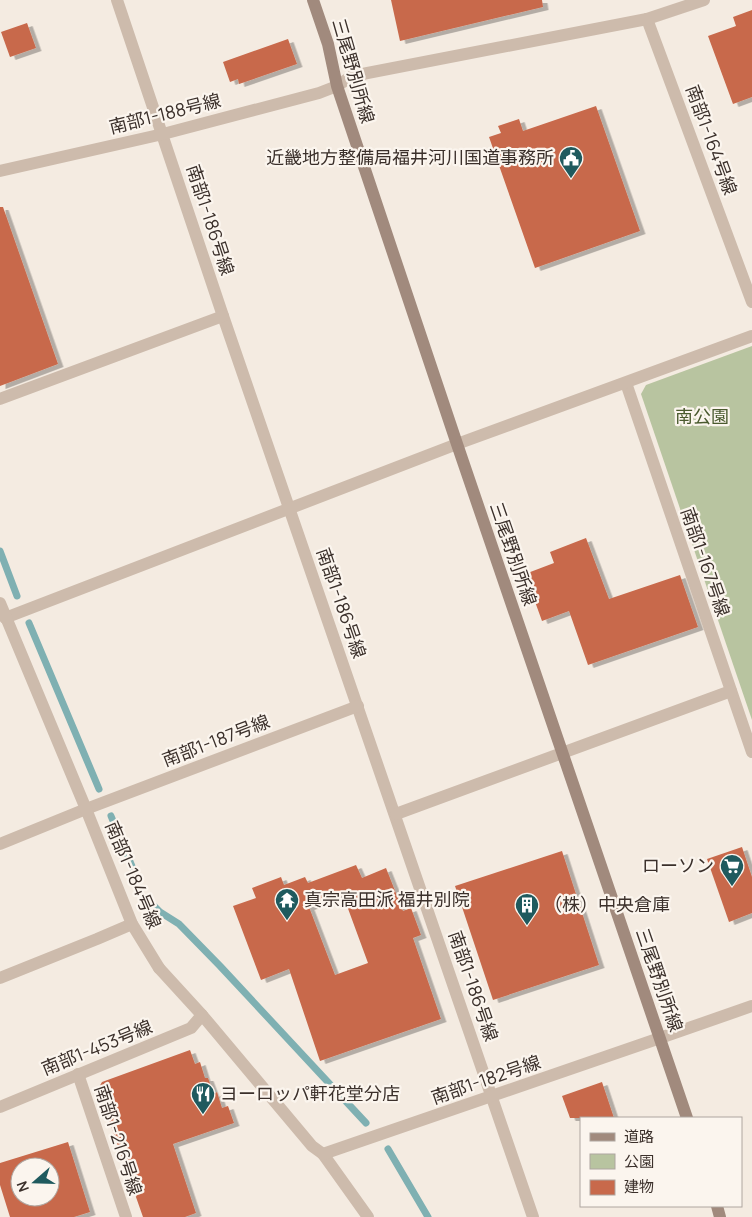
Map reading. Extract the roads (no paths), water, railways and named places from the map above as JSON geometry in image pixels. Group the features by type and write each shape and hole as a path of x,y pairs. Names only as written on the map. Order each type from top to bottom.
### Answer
{"main road":[{"name":"三尾野別所線","path":"313,0 328,44 337,86 687,1117"}],"street":[{"name":"南部1-186号線","path":"117,0 223,316 396,814 533,1217"},
{"name":"南部1-188号線","path":"0,171 163,134 319,92 337,86 352,76 647,19 704,0"},
{"name":"南部1-164号線","path":"647,19 752,302"},
{"path":"0,399 223,316"},
{"path":"5,618 457,444 752,336"},
{"name":"南部1-167号線","path":"626,383 752,752"},
{"name":"南部1-184号線","path":"0,603 132,924 159,968 202,1015 312,1146 323,1154 368,1217"},
{"path":"396,814 731,691"},
{"name":"南部1-187号線","path":"0,844 358,706"},
{"path":"0,978 132,924"},
{"name":"南部1-182号線","path":"323,1154 752,1006"},
{"name":"南部1-453号線","path":"0,1107 191,1028 202,1015"},
{"name":"南部1-216号線","path":"78,1074 126,1217"}],"waterway":[{"path":"0,551 17,596"},
{"path":"29,623 99,789"},
{"path":"111,816 134,871"},
{"path":"147,899 160,912 179,924 366,1123"},
{"path":"388,1149 428,1217"}],"place":[{"name":"近畿地方整備局福井河川国道事務所","path":"571,179"},
{"name":"ローソン","path":"732,887"},
{"name":"真宗高田派 福井別院","path":"287,921"},
{"name":"（株）中央倉庫","path":"527,926"},
{"name":"ヨーロッパ軒花堂分店","path":"203,1115"}],"park label":[{"name":"南公園","path":"702,417"}]}
